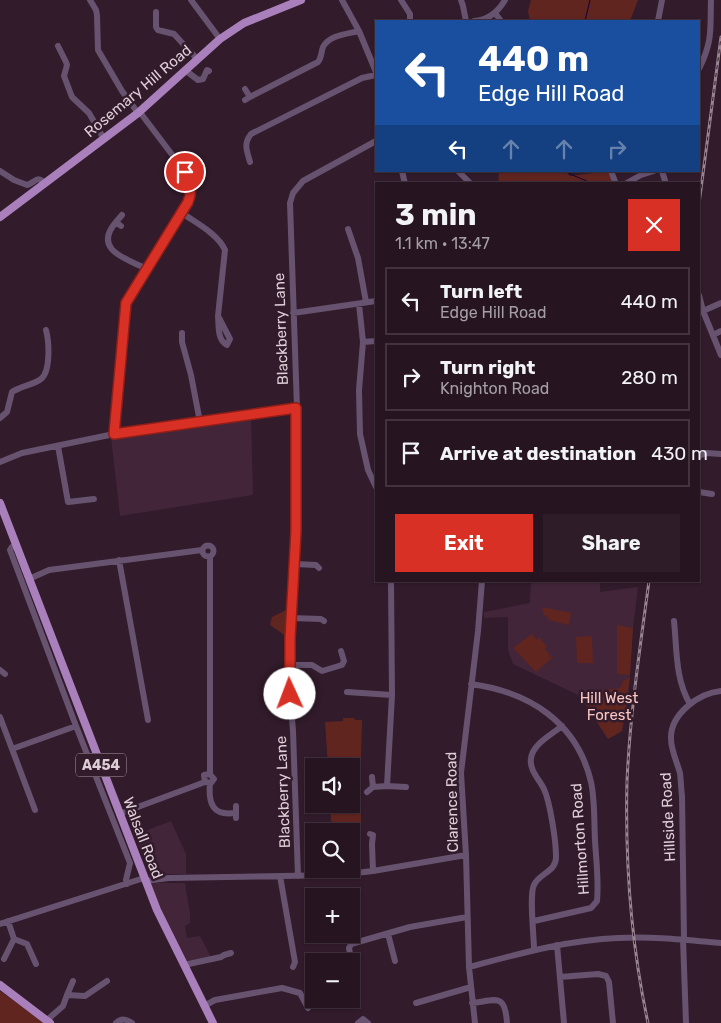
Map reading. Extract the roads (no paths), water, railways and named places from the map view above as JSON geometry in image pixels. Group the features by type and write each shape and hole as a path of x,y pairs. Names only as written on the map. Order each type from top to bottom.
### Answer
{"main road":[{"name":"Rosemary Hill Road","path":"0,217 138,112 220,39 244,23 281,4 301,0"},
{"name":"Walsall Road","path":"0,503 156,910 213,1023"},
{"path":"0,985 48,1022"}],"street":[{"path":"90,0 97,15 98,50 122,91 188,177 190,196 126,303 114,434"},
{"path":"191,0 220,39"},
{"path":"342,0 359,31 375,71"},
{"path":"401,0 410,14 410,20"},
{"path":"461,0 466,20"},
{"path":"483,20 495,13 505,0"},
{"path":"658,20 662,0"},
{"path":"700,67 710,38 711,0"},
{"path":"156,12 156,27 158,30 174,34 198,60"},
{"path":"495,13 500,20"},
{"path":"246,89 247,98 318,62 328,41 359,31"},
{"path":"58,46 67,65 64,76 72,97 88,113 104,139"},
{"path":"185,70 194,79 198,80 203,78 207,70 209,71"},
{"path":"251,163 245,145 246,140 251,134 362,78 375,74"},
{"name":"Blackberry Lane","path":"298,876 289,665 295,564 296,408 290,203 293,193 303,181 375,142"},
{"path":"0,171 26,185 37,178 45,184"},
{"path":"459,172 469,182"},
{"path":"628,182 641,174 650,172"},
{"path":"182,212 216,238 225,250 218,316"},
{"path":"122,215 118,224 110,230 107,238 109,246 113,252 147,269"},
{"path":"347,229 358,258 366,302"},
{"path":"700,298 721,355"},
{"path":"293,313 375,301"},
{"path":"359,304 363,342 359,390 360,434 368,470 375,484"},
{"path":"704,311 720,306"},
{"path":"0,418 6,412 12,392 43,377 46,370 49,345 46,330"},
{"path":"182,333 182,342 191,375 200,422"},
{"path":"363,342 375,341"},
{"path":"0,462 22,453 114,434 296,408"},
{"path":"58,446 68,502 94,499"},
{"path":"700,455 706,452 721,454"},
{"path":"700,492 712,494"},
{"name":"Walsall Road","path":"16,545 10,550 130,863 127,884"},
{"path":"30,578 49,570 120,560 202,550 204,555 210,556 210,774 204,775 214,809 219,814 236,812"},
{"path":"120,560 148,720"},
{"path":"295,564 316,565 319,568"},
{"path":"388,786 392,695 391,582"},
{"name":"Clarence Road","path":"475,1023 469,967 466,855 461,773 482,582"},
{"path":"292,618 321,619 324,621"},
{"path":"674,621 680,682 690,704"},
{"path":"289,665 312,665 322,671 342,666 344,661 341,651"},
{"name":"Hillmorton Road","path":"471,684 495,688 519,696 545,712 562,726 581,755 591,783 597,897 595,904 591,908 534,921"},
{"name":"Hillside Road","path":"686,1023 683,939 682,796 680,774 671,735 678,718 690,704 698,698 721,691"},
{"path":"347,692 392,695"},
{"path":"0,717 35,810"},
{"path":"12,749 76,726"},
{"path":"534,949 532,888 539,878 551,870 557,858 548,800 530,765 531,756 538,745 562,726"},
{"path":"372,777 373,787"},
{"path":"119,814 207,783"},
{"path":"367,792 373,787 406,787"},
{"path":"373,834 373,871"},
{"path":"36,964 27,944 14,939 2,922 144,879 298,876 373,871 466,855"},
{"path":"280,876 295,962 293,967"},
{"path":"350,953 349,948 351,944 410,927 467,917"},
{"path":"388,934 395,961"},
{"path":"469,967 534,949 628,937 683,939 721,943"},
{"path":"4,959 14,939"},
{"path":"557,945 564,1023"},
{"path":"184,964 221,957 224,954 231,953"},
{"path":"560,977 598,974 606,976 613,1023"},
{"path":"67,995 85,996 107,980"},
{"path":"48,1022 63,1006 73,981"},
{"path":"416,1003 471,987"},
{"path":"204,1006 215,1000 282,988 300,993 305,1002"},
{"path":"472,1003 501,1001 506,1010 507,1023"},
{"path":"358,1023 363,1019 368,1023"},
{"path":"116,1023 120,1020 132,1023"}],"waterway":[{"path":"585,20 590,0"},
{"path":"568,172 588,182"}],"railway":[{"path":"700,196 721,37"},
{"path":"648,1023 637,963 630,903 627,781 630,731 649,582"}],"park label":[{"name":"Hill West Forest","path":"609,706"}]}
